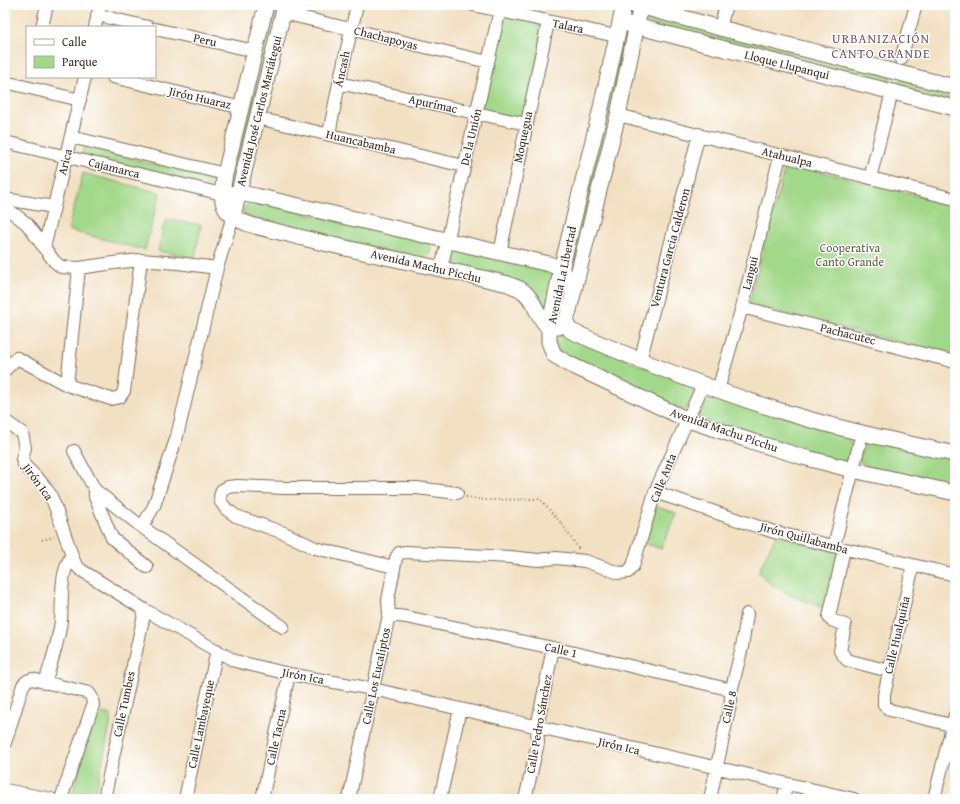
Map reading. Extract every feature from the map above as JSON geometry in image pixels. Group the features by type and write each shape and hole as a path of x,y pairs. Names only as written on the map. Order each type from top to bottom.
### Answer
{"street":[{"path":"42,26 47,5"},
{"name":"Avenida José Carlos Mariátegui","path":"222,194 225,174 266,5"},
{"name":"Áncash","path":"329,134 357,5"},
{"name":"Talara","path":"473,5 500,8 548,22 618,29"},
{"name":"Avenida La Libertad","path":"624,5 600,112 561,270 549,328 555,328 566,322 618,115 640,5"},
{"name":"Lloque Llupanqui","path":"640,5 720,28 900,65 955,87"},
{"path":"720,28 726,5"},
{"path":"870,178 916,5"},
{"name":"De la Unión","path":"441,269 500,8"},
{"name":"Avenida José Carlos Mariátegui","path":"233,216 284,9"},
{"name":"Chachapoyas","path":"284,9 351,29 488,62"},
{"path":"97,16 143,26"},
{"name":"Moquegua","path":"500,253 548,22"},
{"name":"Lloque Llupanqui","path":"618,29 636,26 955,108"},
{"name":"Peru","path":"156,28 255,51"},
{"path":"249,77 266,81"},
{"name":"Arica","path":"44,248 85,78"},
{"name":"Jirón Huaraz","path":"116,78 242,108"},
{"path":"5,82 30,82 80,100"},
{"name":"Apurímac","path":"339,83 526,124"},
{"name":"Atahualpa","path":"618,115 955,199"},
{"name":"Huancabamba","path":"257,118 464,166"},
{"name":"Ventura Garcia Calderon","path":"640,361 699,134"},
{"name":"Cajamarca","path":"71,137 225,174"},
{"name":"Cajamarca","path":"5,142 222,194"},
{"name":"Langui","path":"718,390 742,307 780,156"},
{"path":"142,527 154,506 177,436 217,268 233,216 227,210 223,202 222,194 239,193 262,197 549,264 561,270 567,277 573,292"},
{"path":"5,199 54,207"},
{"path":"5,209 13,213 27,224 54,261 61,267 78,268 141,260 217,268"},
{"name":"Avenida Machu Picchu","path":"233,216 248,223 303,238 508,284 521,289 529,297 544,324 549,328 549,342 554,355 576,368 688,420 751,442 853,470 955,493"},
{"path":"5,370 17,358 68,385 111,399 120,397 124,391 141,260"},
{"path":"68,385 78,268"},
{"name":"Pachacutec","path":"742,307 955,362"},
{"path":"566,322 571,331 703,386 782,412 862,433 955,454"},
{"name":"Calle Anta","path":"585,561 619,573 628,572 633,566 655,492 703,386"},
{"name":"Jirón Ica","path":"5,421 22,433 25,448 22,459 24,465 50,494 75,564 81,570 145,610 235,661 289,674 373,689 854,799"},
{"path":"862,433 853,470 839,548 829,617 831,620 845,625 840,652 847,660 889,671"},
{"path":"74,451 95,490 142,527 283,627"},
{"path":"394,567 315,548 284,533 236,516 226,509 221,502 220,497 222,490 228,487 237,486 285,488 353,487 417,488 457,493"},
{"path":"95,490 95,497 112,538 147,567"},
{"name":"Jirón Quillabamba","path":"655,492 774,532 955,575"},
{"name":"Calle Los Eucaliptos","path":"349,799 389,616 388,600 396,558 399,553 406,552 510,557 538,560 556,558 585,561"},
{"path":"45,683 57,644 61,619 63,577 66,566 72,556"},
{"name":"Calle Hualquiña","path":"913,565 884,695 884,705 890,710 954,722"},
{"name":"Calle Tumbes","path":"104,799 145,610"},
{"name":"Calle 8","path":"710,799 731,700 731,692 734,685 742,647 747,614"},
{"name":"Calle 1","path":"389,616 406,617 553,648 724,688 731,692"},
{"name":"Calle Pedro Sánchez","path":"525,799 538,743 537,727 553,648"},
{"name":"Calle Lambayeque","path":"185,799 217,650"},
{"name":"Calle Tacna","path":"262,799 289,674"},
{"path":"5,743 8,725 23,685 27,681 32,679 89,693 92,698 93,705 61,799"},
{"path":"440,799 460,709"},
{"path":"934,799 954,722"},
{"path":"783,799 787,784"},
{"path":"5,790 51,799"}],"path":[{"path":"457,493 469,498 485,500 540,499 562,524 576,544 585,561"}],"green space":[{"path":"269,5 277,5 237,180 233,183 229,182"},
{"path":"504,15 544,25 524,120 480,111"},
{"path":"648,15 890,75 889,84 646,23 646,18"},
{"path":"621,35 625,36 627,39 573,270 566,269"},
{"path":"902,79 955,92 955,105 897,87 897,82"},
{"path":"84,147 215,179 213,187 82,155"},
{"name":"Cooperativa Canto Grande","path":"786,163 955,205 955,356 748,305"},
{"path":"83,173 160,193 145,250 68,230"},
{"path":"253,201 430,243 431,249 428,256 421,260 246,216 243,211 245,206"},
{"path":"165,219 201,225 195,258 158,251"},
{"path":"454,249 552,271 555,281 547,314 538,301 451,266 449,257 450,253"},
{"path":"565,334 693,387 695,394 685,410 561,356 554,342 559,336"},
{"path":"707,394 847,433 851,445 851,452 844,462 701,420 698,413 698,406"},
{"path":"868,440 955,458 955,489 862,464 859,460 864,443"},
{"path":"657,506 676,513 661,549 641,542"},
{"path":"776,536 840,553 826,609 781,590 758,572"},
{"path":"102,713 111,715 96,791 90,796 72,794 93,723"}],"district":[{"name":"URBANIZACIÓN CANTO GRANDE","path":"881,46"}]}
